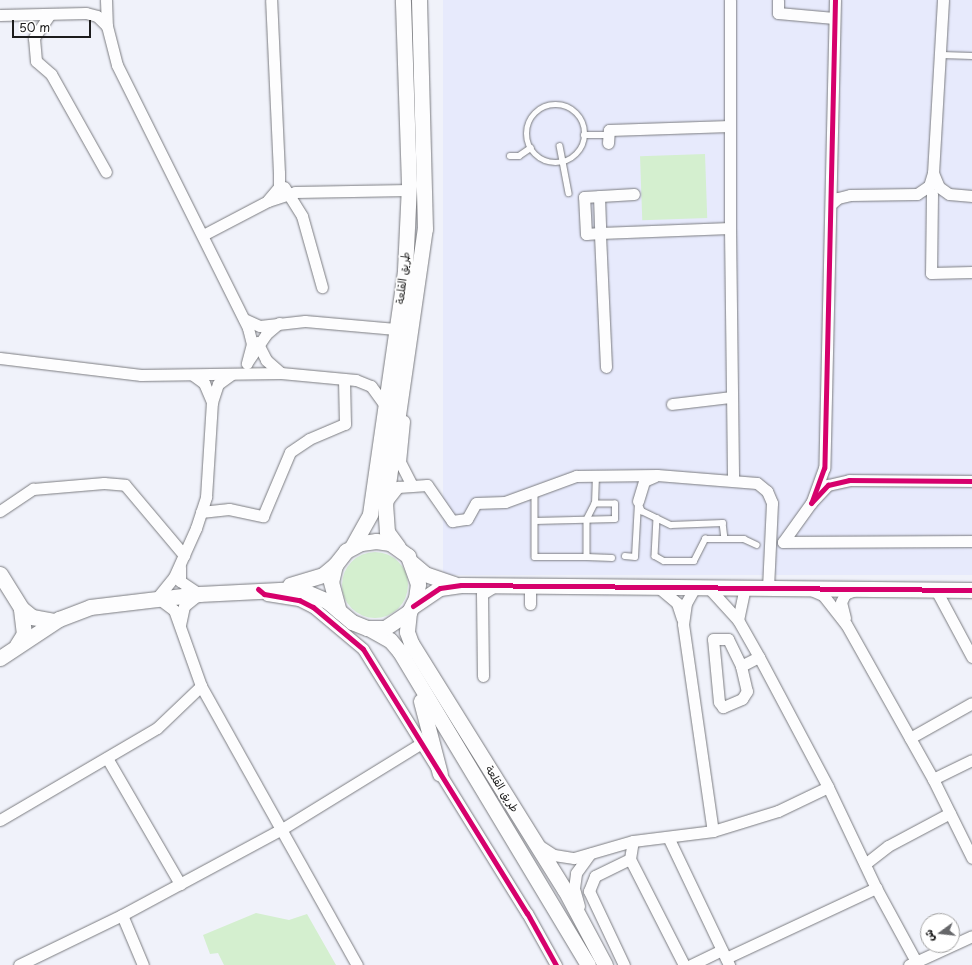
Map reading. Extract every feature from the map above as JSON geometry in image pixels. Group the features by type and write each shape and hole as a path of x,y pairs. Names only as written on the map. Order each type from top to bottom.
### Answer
{"main road":[{"name":"طريق القلعة","path":"352,548 367,526 370,514 405,270 409,190 403,0"},
{"name":"طريق القلعة","path":"398,547 387,532 385,505 414,325 425,229 419,0"},
{"path":"0,658 54,621 90,607 157,598 277,588 312,580 335,565 352,548 376,541 398,547 412,562 441,581 461,585"},
{"path":"411,609 418,584 412,562"},
{"path":"335,565 331,582 339,610"},
{"path":"0,574 21,608 32,617 54,621"},
{"path":"277,588 315,593 339,610 352,622 368,628 385,628 440,588 461,585 972,590"},
{"path":"17,645 24,634 21,608"},
{"name":"طريق القلعة","path":"411,609 406,624 411,643 534,841 596,946 605,965"},
{"name":"طريق القلعة","path":"368,628 390,640 588,965"},
{"path":"415,679 434,741 440,774"}],"street":[{"path":"86,13 102,0"},
{"path":"106,0 107,26 117,66 246,323 266,360 281,373"},
{"path":"268,200 279,187 271,0"},
{"path":"399,0 404,18"},
{"path":"730,0 732,480"},
{"path":"778,0 778,12 834,18"},
{"path":"811,503 824,468 835,0"},
{"path":"917,194 929,186 933,173 942,55 943,0"},
{"path":"0,15 86,13 97,16 107,26"},
{"path":"50,14 34,38 36,61 51,74 106,172"},
{"path":"608,139 609,130 730,126"},
{"path":"279,172 286,194 302,216"},
{"path":"933,173 939,187 949,194"},
{"path":"203,235 268,200 286,194 409,190"},
{"path":"311,192 302,200 302,216 322,287"},
{"path":"634,194 584,197 586,234 730,228"},
{"path":"932,194 931,273 972,272"},
{"path":"831,204 838,198 850,195 949,194 972,196"},
{"path":"600,233 606,367"},
{"path":"246,323 260,326 305,321 396,329"},
{"path":"246,323 252,344 247,363"},
{"path":"280,323 266,334 260,347 247,363 218,384 212,402 206,497 182,559 169,586 157,598 170,604 201,686 357,965"},
{"path":"411,484 400,462 414,325"},
{"path":"3,356 79,370 192,375 281,373 344,379 370,386 385,405"},
{"path":"192,375 204,383 212,402"},
{"path":"201,512 229,509 263,516 290,452 309,439 345,424 344,379"},
{"path":"672,404 731,397"},
{"path":"385,505 398,487 411,484 427,485 452,521 467,519 476,503 505,502 535,489 576,476 657,475 757,483 767,491 772,503 772,540 768,589"},
{"path":"638,501 644,481 657,475"},
{"path":"771,558 811,503 828,485 849,480 972,480"},
{"path":"0,511 33,489 96,483 125,485 182,559 180,581 199,594 184,606 179,630"},
{"path":"798,521 803,534 816,540"},
{"path":"772,540 784,542 816,540 972,541"},
{"path":"461,585 481,604"},
{"path":"483,676 482,594 497,585"},
{"path":"530,585 530,604"},
{"path":"658,586 677,603 683,624 713,831"},
{"path":"683,624 686,603 702,587 738,620 828,787 864,864 915,964 972,936"},
{"path":"738,620 745,588"},
{"path":"807,588 823,595 846,624 933,779 972,858"},
{"path":"258,589 264,594 299,600 312,607 363,648 556,965"},
{"path":"846,624 841,602 845,594 857,589"},
{"path":"936,590 972,657"},
{"path":"713,639 728,639 741,666 748,691 742,699 723,707 719,702 713,639"},
{"path":"741,666 759,658"},
{"path":"0,820 157,728 201,686"},
{"path":"910,738 972,703"},
{"path":"19,965 122,915 282,829 422,743"},
{"path":"107,758 180,884"},
{"path":"933,779 972,760"},
{"path":"534,841 554,855 564,858 590,854 633,842 669,839 713,831 778,811 828,787"},
{"path":"864,864 888,846 950,813"},
{"path":"669,839 726,958"},
{"path":"633,842 630,859 684,965"},
{"path":"590,854 576,873 574,888 596,946"},
{"path":"624,965 589,891 595,876 630,859"},
{"path":"691,965 726,958 876,888"},
{"path":"122,915 143,965"}],"lane":[{"path":"942,55 972,56"},
{"path":"558,104 574,111 580,118 584,135 581,148 565,161 544,160 531,148 527,130 530,119 549,105 558,104"},
{"path":"584,135 608,139"},
{"path":"560,146 565,161 569,193"},
{"path":"510,156 519,156 531,148"},
{"path":"587,557 587,520 595,504 596,476"},
{"path":"535,489 534,557 612,558"},
{"path":"638,501 642,511 671,525 723,523 725,538"},
{"path":"625,556 635,557 638,501"},
{"path":"535,521 615,519 615,504 595,504"},
{"path":"657,518 655,556 664,561 694,561 705,539 744,539 757,545"}],"shaded area":[{"path":"443,0 972,0 972,575 443,575"}],"green space":[{"path":"705,154 707,218 642,220 640,156"},
{"path":"375,552 387,555 398,562 405,573 408,585 405,597 398,608 387,615 375,618 363,615 352,608 345,597 342,585 345,573 352,562 363,555"},
{"path":"256,913 289,920 307,914 336,965 224,965 218,953 210,954 203,935"}],"cycle path":[{"path":"835,0 824,468 811,503 828,485 849,480 972,481"},
{"path":"413,606 440,588 461,585 972,590"},
{"path":"258,589 264,594 299,600 313,607 363,649 527,913 556,965"}]}
